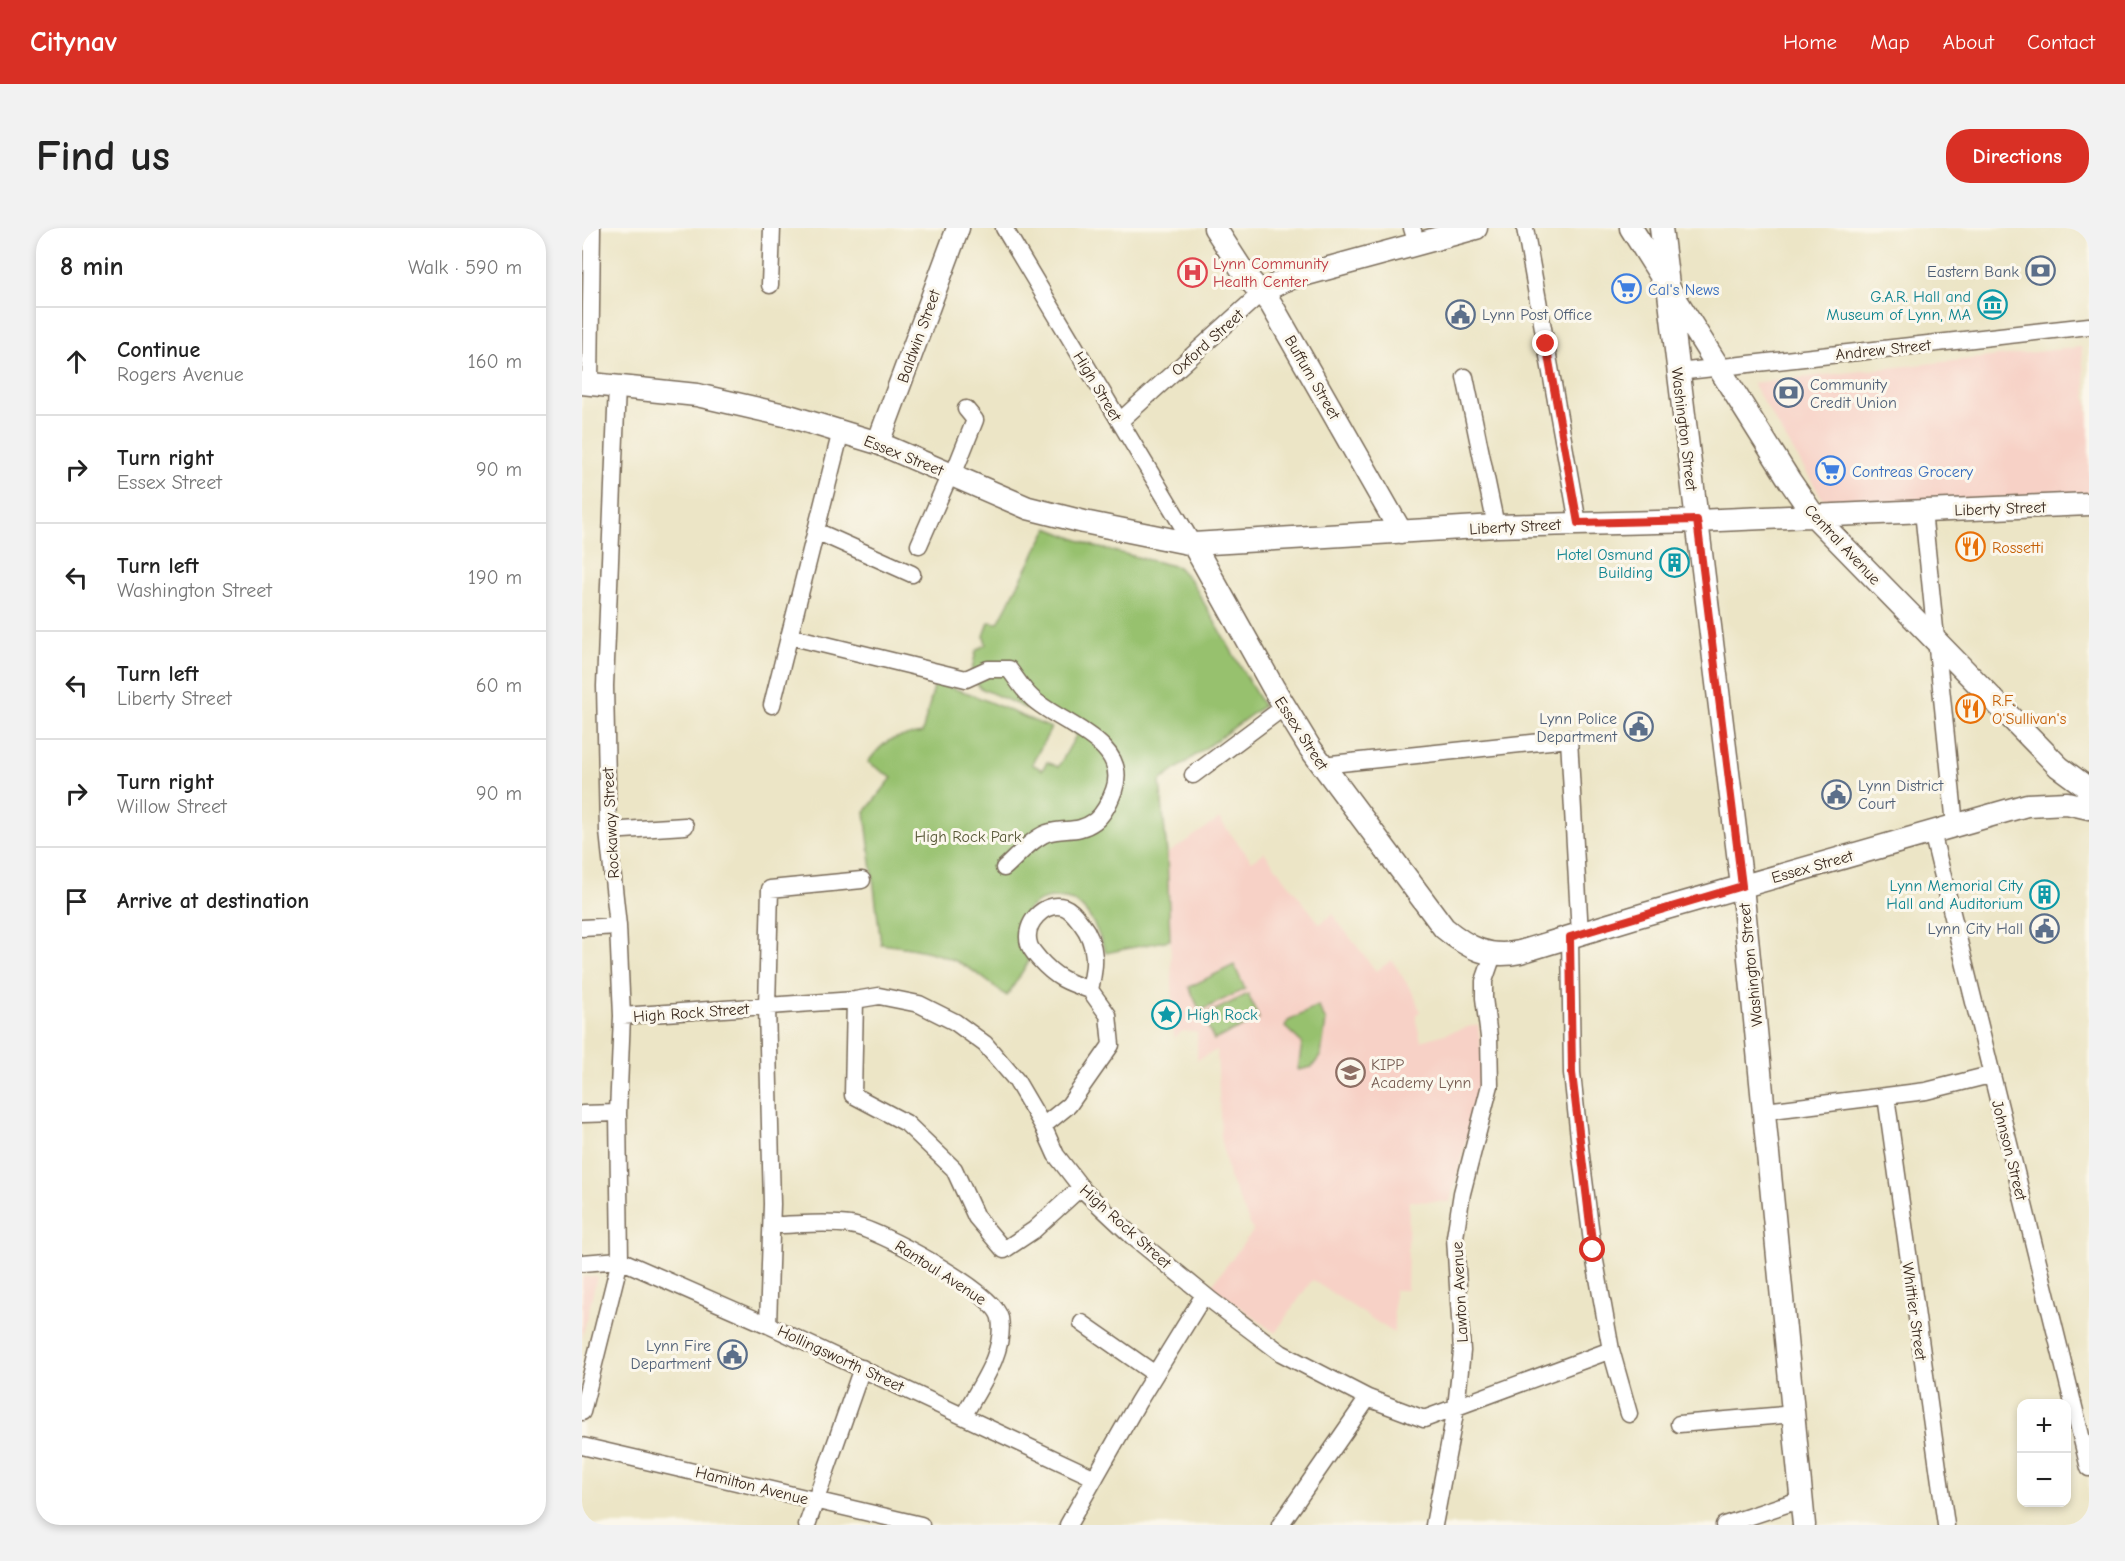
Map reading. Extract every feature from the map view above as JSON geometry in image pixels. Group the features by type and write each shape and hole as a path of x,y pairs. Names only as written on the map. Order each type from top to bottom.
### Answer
{"main road":[{"name":"Baldwin Street","path":"878,443 958,228"},
{"name":"Buffum Street","path":"1215,228 1246,276 1273,307 1401,532"},
{"name":"Oxford Street","path":"1262,292 1285,280 1415,236 1476,228"},
{"name":"Central Avenue","path":"1631,228 1814,516 2059,767 2089,789"},
{"name":"Washington Street","path":"1661,228 1742,886 1804,1525"},
{"name":"Essex Street","path":"586,384 670,391 725,400 878,443 1028,508 1095,525 1193,544 1284,707 1322,765 1444,928 1467,944 1493,955 1520,952 2027,805"},
{"name":"Liberty Street","path":"1193,544 1496,526 2089,504"},
{"path":"2027,805 2058,786 2063,777 2059,767"},
{"path":"2027,805 2067,802 2089,808"}],"street":[{"path":"586,384 592,228"},
{"path":"770,285 772,228"},
{"name":"High Street","path":"1004,228 1193,544"},
{"path":"1525,228 1578,523"},
{"name":"Oxford Street","path":"1120,421 1262,292"},
{"name":"Andrew Street","path":"1678,372 2089,326"},
{"path":"1465,377 1496,526"},
{"name":"Rockaway Street","path":"582,1412 620,1260 618,1113 622,1016 618,926 608,831 605,686 617,386"},
{"path":"918,545 975,420 966,409"},
{"path":"772,705 841,431"},
{"path":"1923,511 1955,825"},
{"path":"816,531 912,574"},
{"path":"789,636 966,679 988,669 1009,669 1032,698 1098,741 1110,753 1115,768 1116,784 1110,802 1097,819 1076,830 1055,831 1043,835 1004,868"},
{"path":"1192,774 1284,707"},
{"path":"1322,765 1569,740 1575,935 1572,1073 1593,1250 1611,1350 1629,1414"},
{"path":"608,831 685,826"},
{"name":"Johnson Street","path":"1932,832 1990,1075 2089,1468"},
{"path":"768,1325 772,1225 767,1007 770,889 862,880"},
{"path":"1043,1126 1069,1105 1111,1045 1108,1015 1090,990 1053,974 1028,943 1034,918 1045,909 1055,906 1072,911 1087,931 1094,959 1090,990"},
{"path":"582,928 618,926"},
{"name":"Lawton Avenue","path":"1434,1525 1456,1408 1462,1351 1455,1237 1462,1193 1490,1085 1484,981 1493,955"},
{"name":"High Rock Street","path":"622,1016 767,1007 879,996 919,1004 955,1022 985,1044 1016,1080 1043,1126 1056,1155 1081,1187 1132,1236 1204,1295 1281,1353 1368,1398 1425,1419 1611,1350"},
{"path":"855,1000 853,1095 906,1123 954,1169 976,1216 1004,1250 1034,1230 1081,1187"},
{"path":"1765,1111 1926,1091 1990,1075"},
{"name":"Whittier Street","path":"1886,1096 1946,1525"},
{"path":"582,1114 618,1113"},
{"name":"Rantoul Avenue","path":"772,1225 850,1225 883,1235 922,1256 988,1300 1000,1316 1000,1334 995,1357 964,1415"},
{"name":"Hollingsworth Street","path":"582,1263 620,1260 862,1368 1095,1478"},
{"path":"1068,1525 1155,1374 1204,1295"},
{"path":"1082,1323 1155,1374"},
{"path":"807,1525 862,1368"},
{"path":"1280,1525 1368,1398"},
{"path":"1679,1424 1795,1414"},
{"name":"Hamilton Avenue","path":"582,1446 921,1525"},
{"path":"1724,1525 1802,1499"}],"shaded area":[{"path":"2081,347 2089,419 2089,495 1827,506 1752,383"},
{"name":"KIPP Academy Lynn","path":"1219,819 1252,861 1264,852 1320,924 1332,914 1376,971 1392,960 1414,995 1420,1011 1416,1015 1416,1021 1421,1041 1478,1024 1483,1062 1481,1084 1450,1202 1409,1201 1407,1290 1394,1290 1394,1333 1312,1280 1275,1333 1211,1286 1253,1231 1229,1177 1221,1137 1217,1050 1197,1060 1197,1032 1183,1031 1174,1037 1167,854"},
{"path":"597,1276 582,1338 582,1277"}],"green space":[{"name":"High Rock Park","path":"1048,528 1096,547 1178,567 1192,582 1263,706 1160,781 1167,854 1170,940 1106,953 1094,925 1086,912 1075,902 1052,898 1041,901 1025,913 1021,922 1021,941 1029,961 1007,996 973,971 951,959 925,951 881,944 865,812 892,778 868,762 890,740 922,733 935,683 968,693 1051,728 1032,764 1042,770 1047,762 1058,767 1077,734 1057,722 980,688 971,674 976,651 986,644 984,636 989,622 998,623"},
{"path":"1234,965 1245,989 1200,1011 1189,987"},
{"path":"1248,994 1259,1019 1214,1040 1203,1016"},
{"path":"1318,1006 1326,1021 1321,1055 1312,1067 1298,1070 1302,1043 1285,1027 1288,1021"}],"place":[{"name":"Eastern Bank","path":"2040,271"},
{"name":"Lynn Community Health Center","path":"1192,272"},
{"name":"Cal's News","path":"1627,289"},
{"name":"G.A.R. Hall and Museum of Lynn, MA","path":"1992,305"},
{"name":"Lynn Post Office","path":"1461,314"},
{"name":"Community Credit Union","path":"1789,393"},
{"name":"Contreas Grocery","path":"1831,471"},
{"name":"Rossetti","path":"1971,547"},
{"name":"Hotel Osmund Building","path":"1674,563"},
{"name":"R.F. O'Sullivan's","path":"1971,709"},
{"name":"Lynn Police Department","path":"1638,727"},
{"name":"Lynn District Court","path":"1837,794"},
{"name":"Lynn Memorial City Hall and Auditorium","path":"2044,894"},
{"name":"Lynn City Hall","path":"2044,928"},
{"name":"High Rock","path":"1166,1014"},
{"name":"KIPP Academy Lynn","path":"1350,1073"},
{"name":"Lynn Fire Department","path":"732,1354"}],"route":[{"path":"1546,344 1578,523 1697,520 1742,886 1570,937 1572,1073 1593,1250"}]}
